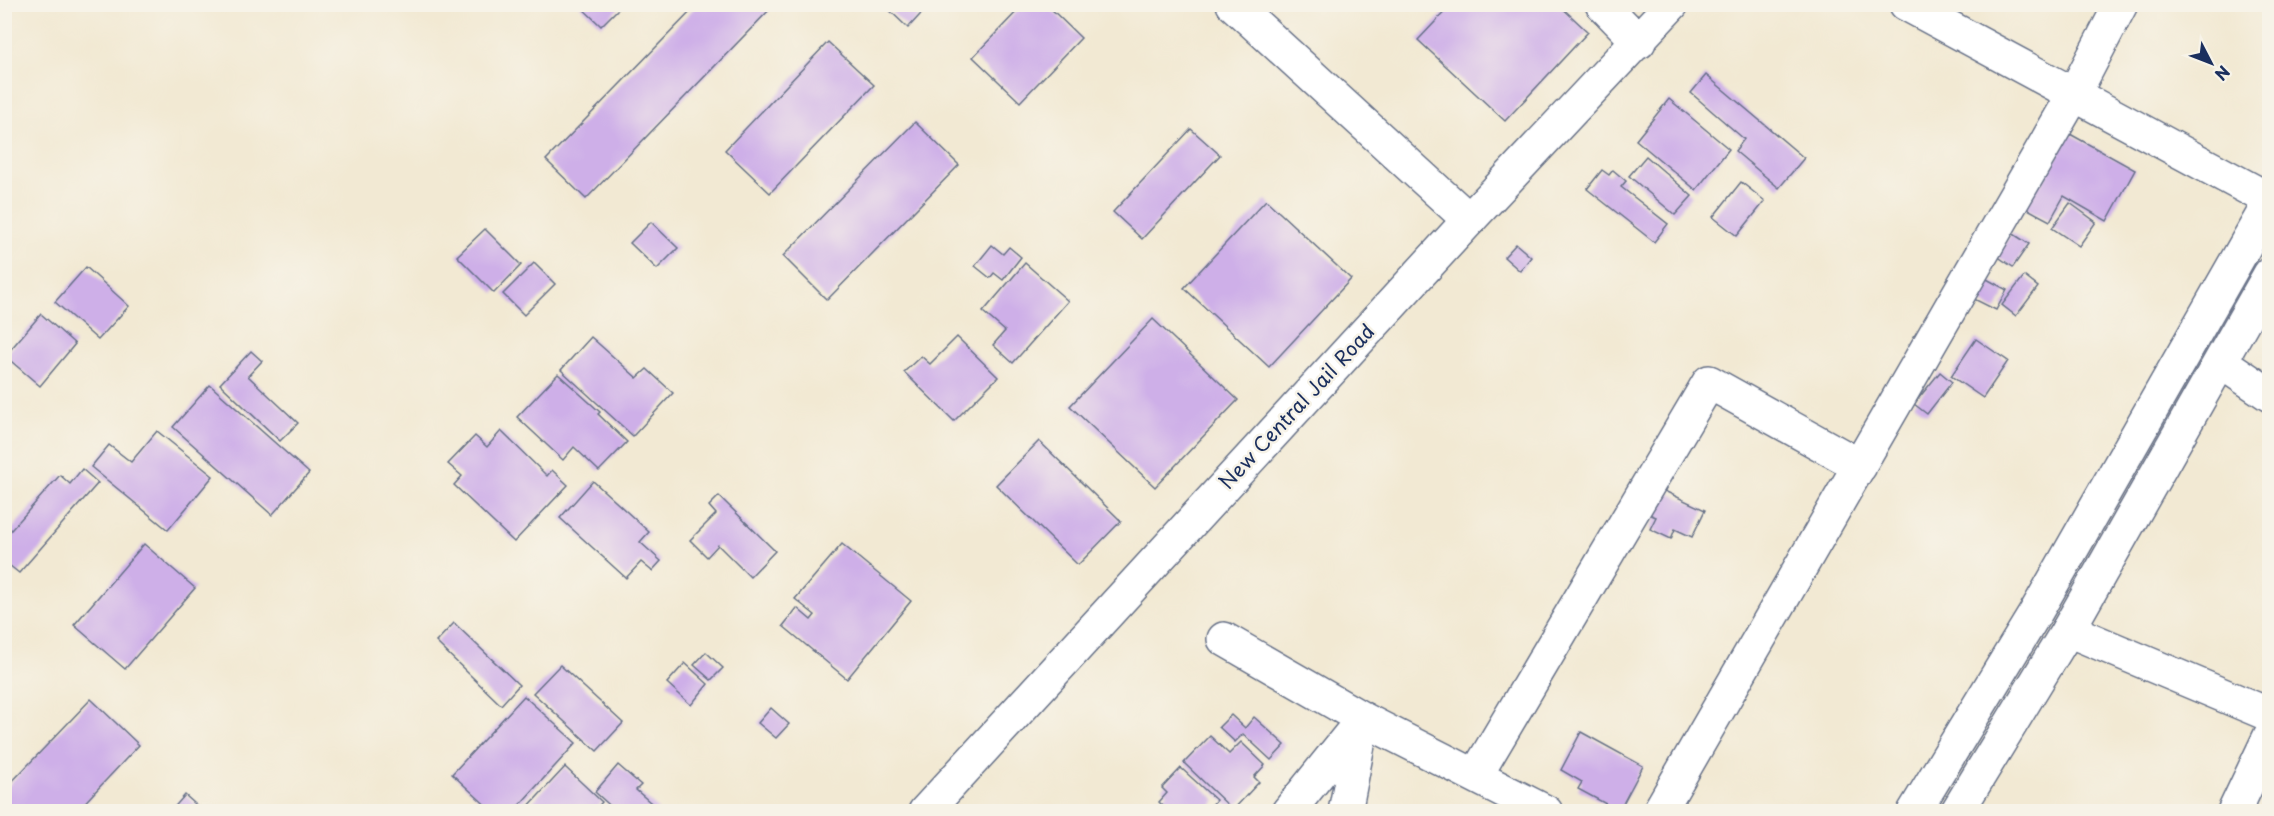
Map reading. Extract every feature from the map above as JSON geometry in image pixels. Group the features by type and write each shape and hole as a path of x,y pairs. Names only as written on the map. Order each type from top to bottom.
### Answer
{"street":[{"path":"1233,4 1469,220"},
{"path":"1602,4 1639,42"},
{"name":"New Central Jail Road","path":"925,812 1469,220 1639,42 1672,4"},
{"path":"1906,4 2270,201 2036,612 1914,812"},
{"path":"1659,812 2073,96 2121,4"},
{"path":"1957,812 2068,630 2270,274"},
{"path":"2221,362 2270,395"},
{"path":"1476,775 1709,382 1860,466"},
{"path":"2105,491 2137,508"},
{"path":"2068,630 2270,715"},
{"path":"1224,639 1363,719 1546,812"},
{"path":"1288,812 1363,719"},
{"path":"1345,812 1363,719"},
{"path":"2234,812 2270,736"}],"building":[{"path":"698,4 775,4 586,199 546,160"},
{"path":"883,4 930,4 908,28"},
{"path":"1024,4 1046,4 1081,38 1020,102 973,57"},
{"path":"1452,4 1558,4 1588,32 1505,121 1418,40"},
{"path":"579,5 622,5 601,26"},
{"path":"828,42 874,85 770,193 725,150"},
{"path":"1706,75 1804,158 1779,188 1735,151 1744,139 1691,93"},
{"path":"1669,99 1729,149 1696,190 1636,140"},
{"path":"915,122 959,165 827,300 783,256"},
{"path":"1191,129 1220,155 1142,239 1113,212"},
{"path":"2070,134 2135,170 2107,221 2064,196 2050,221 2024,207 2037,183 2041,185"},
{"path":"1646,156 1692,196 1675,215 1629,176"},
{"path":"1602,170 1609,175 1613,170 1626,181 1621,187 1668,224 1654,242 1587,189"},
{"path":"1741,182 1765,201 1737,236 1713,217"},
{"path":"1266,200 1351,279 1269,367 1184,288"},
{"path":"2070,203 2096,222 2079,246 2052,228"},
{"path":"651,222 678,248 657,269 630,243"},
{"path":"485,229 521,265 494,293 457,256"},
{"path":"2012,233 2029,244 2013,267 1997,256"},
{"path":"1516,244 1531,257 1520,271 1504,257"},
{"path":"992,245 1003,254 1009,247 1021,257 1003,280 994,273 990,278 975,266"},
{"path":"534,263 555,284 524,315 503,294"},
{"path":"1025,263 1068,301 1013,363 993,345 1005,331 983,312"},
{"path":"86,267 129,306 98,340 55,302"},
{"path":"2024,276 2038,287 2016,316 2002,305"},
{"path":"1983,277 2007,290 1996,310 1972,298"},
{"path":"41,314 75,344 40,386 5,356"},
{"path":"1153,319 1238,400 1155,487 1070,406"},
{"path":"591,337 637,378 647,369 673,393 633,436 561,370"},
{"path":"957,337 998,377 954,421 904,372 921,356 930,364"},
{"path":"1976,339 2008,361 1983,398 1951,376"},
{"path":"251,351 262,361 248,376 298,423 280,441 220,384"},
{"path":"1940,372 1952,382 1927,414 1914,404"},
{"path":"558,374 600,412 598,414 627,442 599,471 574,447 563,460 517,417"},
{"path":"210,385 309,473 272,515 173,427"},
{"path":"157,431 213,476 168,530 91,467 109,445 131,462"},
{"path":"501,431 547,476 552,470 568,485 514,542 454,485 462,476 448,464 475,436 487,447"},
{"path":"1039,441 1121,521 1078,565 996,485"},
{"path":"82,469 98,483 19,573 4,561 4,538 60,475 70,484"},
{"path":"593,481 649,532 640,542 661,561 652,571 641,562 626,578 560,518"},
{"path":"1656,487 1705,510 1692,537 1675,529 1671,539 1650,529 1656,517 1644,512"},
{"path":"719,496 775,551 750,577 718,545 707,557 690,540 716,514 709,506"},
{"path":"144,544 195,588 125,669 74,625"},
{"path":"842,544 911,601 847,679 783,626 797,608 811,620 815,615 795,599"},
{"path":"454,623 519,685 501,705 436,642"},
{"path":"706,652 723,668 711,680 694,665"},
{"path":"685,663 708,684 691,705 667,683"},
{"path":"560,665 623,723 597,751 533,693"},
{"path":"524,696 576,743 513,812 493,812 452,774"},
{"path":"91,699 139,745 76,812 4,812 4,790"},
{"path":"771,708 789,724 776,738 758,723"},
{"path":"1231,715 1245,728 1254,717 1285,745 1271,760 1243,734 1235,742 1219,727"},
{"path":"1581,732 1643,766 1619,811 1578,789 1582,782 1561,770"},
{"path":"1210,736 1229,754 1241,742 1265,765 1254,777 1259,782 1233,810 1184,763"},
{"path":"618,765 641,785 636,790 658,809 656,812 617,812 595,792"},
{"path":"565,767 602,802 593,812 527,812 525,810"},
{"path":"1181,768 1216,800 1206,812 1176,812 1171,807 1168,811 1159,802 1167,793 1162,788"},
{"path":"185,795 204,812 170,812"}]}
